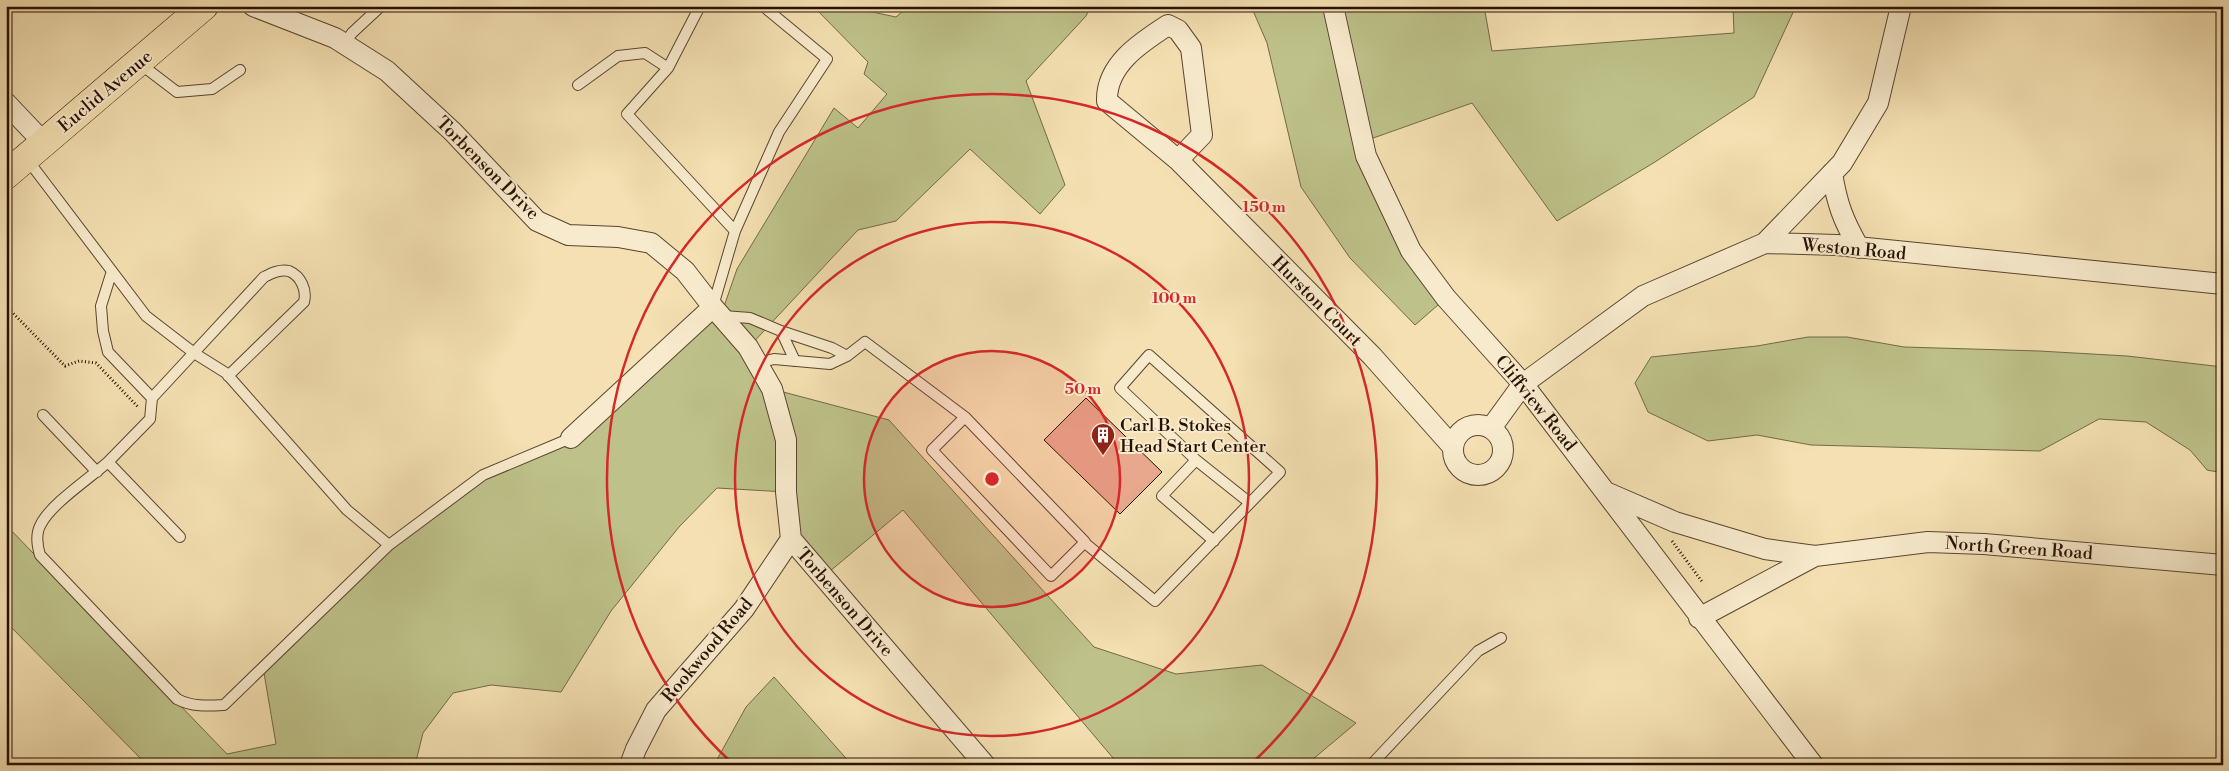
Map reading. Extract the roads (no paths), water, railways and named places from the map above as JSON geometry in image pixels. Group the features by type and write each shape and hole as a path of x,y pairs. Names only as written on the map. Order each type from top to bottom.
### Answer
{"main road":[{"name":"Euclid Avenue","path":"25,159 204,6"}],"street":[{"name":"Torbenson Drive","path":"253,6 335,38 394,78 453,132 537,221 568,235 618,237 651,243 685,271 717,312 748,347 772,389 786,440 786,492 791,538 985,765"},
{"name":"Cliffview Road","path":"1332,6 1366,156 1411,251 1446,298 1523,384 1699,618 1813,765"},
{"path":"1765,243 1842,163 1878,103 1901,6"},
{"name":"Hurston Court","path":"1178,160 1202,135 1190,48 1178,30 1168,25 1129,52 1118,67 1107,90 1107,102 1178,160 1372,356 1452,446 1452,455 1460,470 1476,476 1485,475 1498,466 1504,449 1502,441 1491,428"},
{"path":"6,103 25,159"},
{"path":"1832,173 1837,202 1843,220 1859,248"},
{"name":"Weston Road","path":"1523,384 1643,296 1765,243 1859,248 2223,284"},
{"path":"571,438 717,312"},
{"path":"1452,446 1460,432 1467,427 1475,425 1491,428 1523,384"},
{"name":"North Green Road","path":"1606,492 1675,522 1765,549 1815,556 1928,542 1984,544 2223,565"},
{"name":"Rookwood Road","path":"630,765 656,710 744,609 791,538"},
{"name":"North Green Road","path":"1699,618 1815,556"}],"lane":[{"path":"344,44 352,33 381,6"},
{"path":"700,6 668,68 627,114 735,232"},
{"path":"762,6 827,59 779,132 735,232 717,312 750,318 781,331 832,348 847,356"},
{"path":"578,85 618,56 645,53 668,68"},
{"path":"138,63 177,92 212,89 240,70"},
{"path":"25,159 146,316 194,354 228,376 347,510 389,545"},
{"path":"112,271 101,306 103,331 108,352 152,398"},
{"path":"228,376 304,302 306,294 304,286 289,271 278,271 264,276 152,398 150,419 108,462 51,511 41,524 37,536 40,555 177,699 186,704 224,705 389,545 483,475 571,438"},
{"path":"781,331 795,361"},
{"path":"758,363 774,359 830,364 847,356 865,342 965,417 1084,543 1155,601 1214,540 1250,503 1280,472 1149,356 1120,388 1196,460 1250,503"},
{"path":"42,415 97,472"},
{"path":"965,417 932,450 1051,576 1084,543"},
{"path":"1196,460 1162,496 1214,540"},
{"path":"108,462 180,537"},
{"path":"1371,765 1478,651 1501,638"}],"place":[{"name":"Carl B. Stokes Head Start Center","path":"1103,456"}]}
